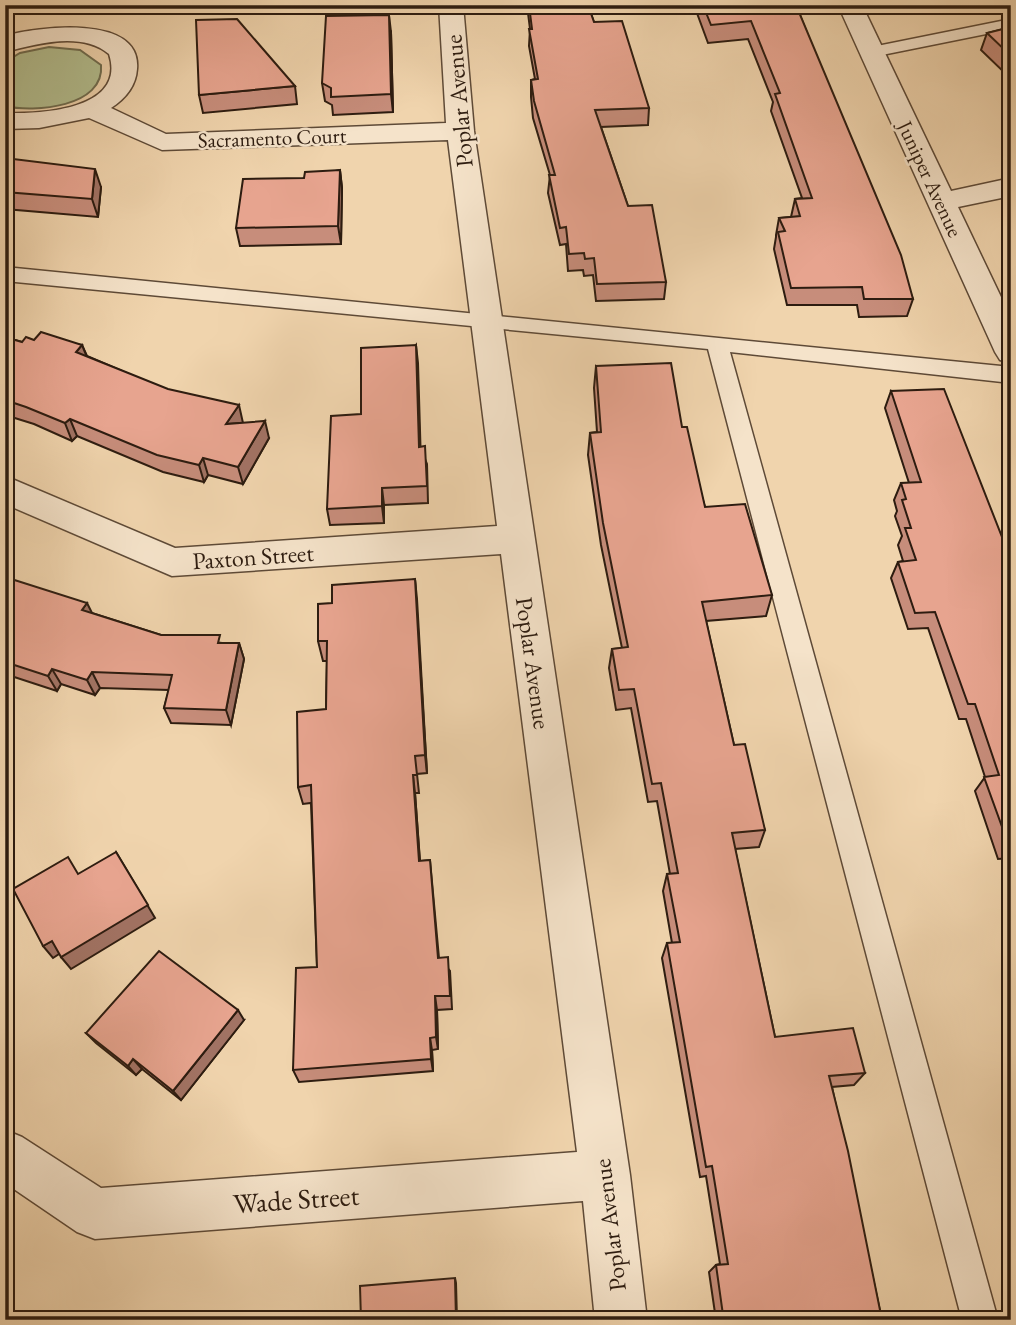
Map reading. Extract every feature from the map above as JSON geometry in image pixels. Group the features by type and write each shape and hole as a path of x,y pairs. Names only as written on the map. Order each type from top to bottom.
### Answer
{"street":[{"name":"Poplar Avenue","path":"451,5 460,131 605,1175 621,1320"},
{"name":"Juniper Avenue","path":"850,5 1011,352"},
{"path":"5,44 32,36 59,33 102,40 118,50 126,64 123,80 112,95 91,109 62,119 32,123 5,121"},
{"name":"Sacramento Court","path":"91,109 162,142 460,131"},
{"path":"941,202 1011,187"},
{"name":"Paxton Street","path":"5,489 172,562 516,539"},
{"name":"Wade Street","path":"5,1154 95,1214 605,1175"}],"lane":[{"path":"872,52 1011,24"},
{"path":"5,274 717,343 1011,375"},
{"path":"717,343 980,1320"}],"green space":[{"path":"49,47 80,50 101,65 99,79 92,90 65,104 49,107 5,106 5,62 20,53"}],"building":[{"path":"529,5 588,5 594,22 622,21 649,108 595,110 628,206 652,205 666,282 597,284 594,258 585,259 584,253 569,254 566,227 560,228 549,175 555,175 534,101 531,80 538,79 529,29 532,29"},
{"path":"703,5 796,5 901,255 913,299 864,299 862,287 791,288 778,232 785,231 779,218 800,216 795,199 812,198 775,94 780,93 751,21 711,25"},
{"path":"389,15 391,94 331,97 331,88 322,83 326,16"},
{"path":"237,19 295,86 199,95 196,20"},
{"path":"1011,27 1011,56 987,33"},
{"path":"5,158 95,169 92,199 5,192"},
{"path":"340,170 338,226 236,228 243,179 304,178 305,172"},
{"path":"41,332 82,345 76,352 168,389 239,405 226,424 265,421 238,467 203,458 199,465 157,455 70,419 65,423 5,400 5,337 22,342 26,337 34,340"},
{"path":"416,345 419,447 425,446 427,486 382,488 382,506 327,509 331,416 361,414 361,348"},
{"path":"671,363 682,427 687,427 705,507 745,504 772,595 702,602 734,745 745,744 765,830 732,833 775,1037 853,1028 865,1073 829,1076 848,1151 882,1320 751,1320 750,1313 723,1315 716,1265 728,1264 712,1166 706,1167 667,943 680,942 667,874 678,873 661,783 652,784 634,689 619,690 612,649 628,647 603,523 590,433 601,432 596,366"},
{"path":"944,389 1011,560 1011,846 984,777 999,775 975,704 968,704 935,612 915,613 898,562 916,560 905,528 911,528 902,500 906,499 901,483 921,482 891,391"},
{"path":"5,577 87,603 82,610 161,635 220,635 218,643 239,643 226,710 164,708 172,675 92,672 87,680 52,669 48,676 5,662"},
{"path":"415,579 425,755 415,756 417,775 413,775 419,861 430,860 438,958 448,957 450,996 435,996 436,1037 430,1038 431,1059 293,1070 296,968 317,967 311,785 298,787 297,712 326,709 327,641 318,641 318,604 332,603 332,585"},
{"path":"116,852 148,905 61,957 52,941 43,946 13,889 68,857 78,874"},
{"path":"159,951 238,1010 173,1091 133,1059 128,1066 86,1033"},
{"path":"455,1278 456,1320 361,1320 360,1286"}]}
